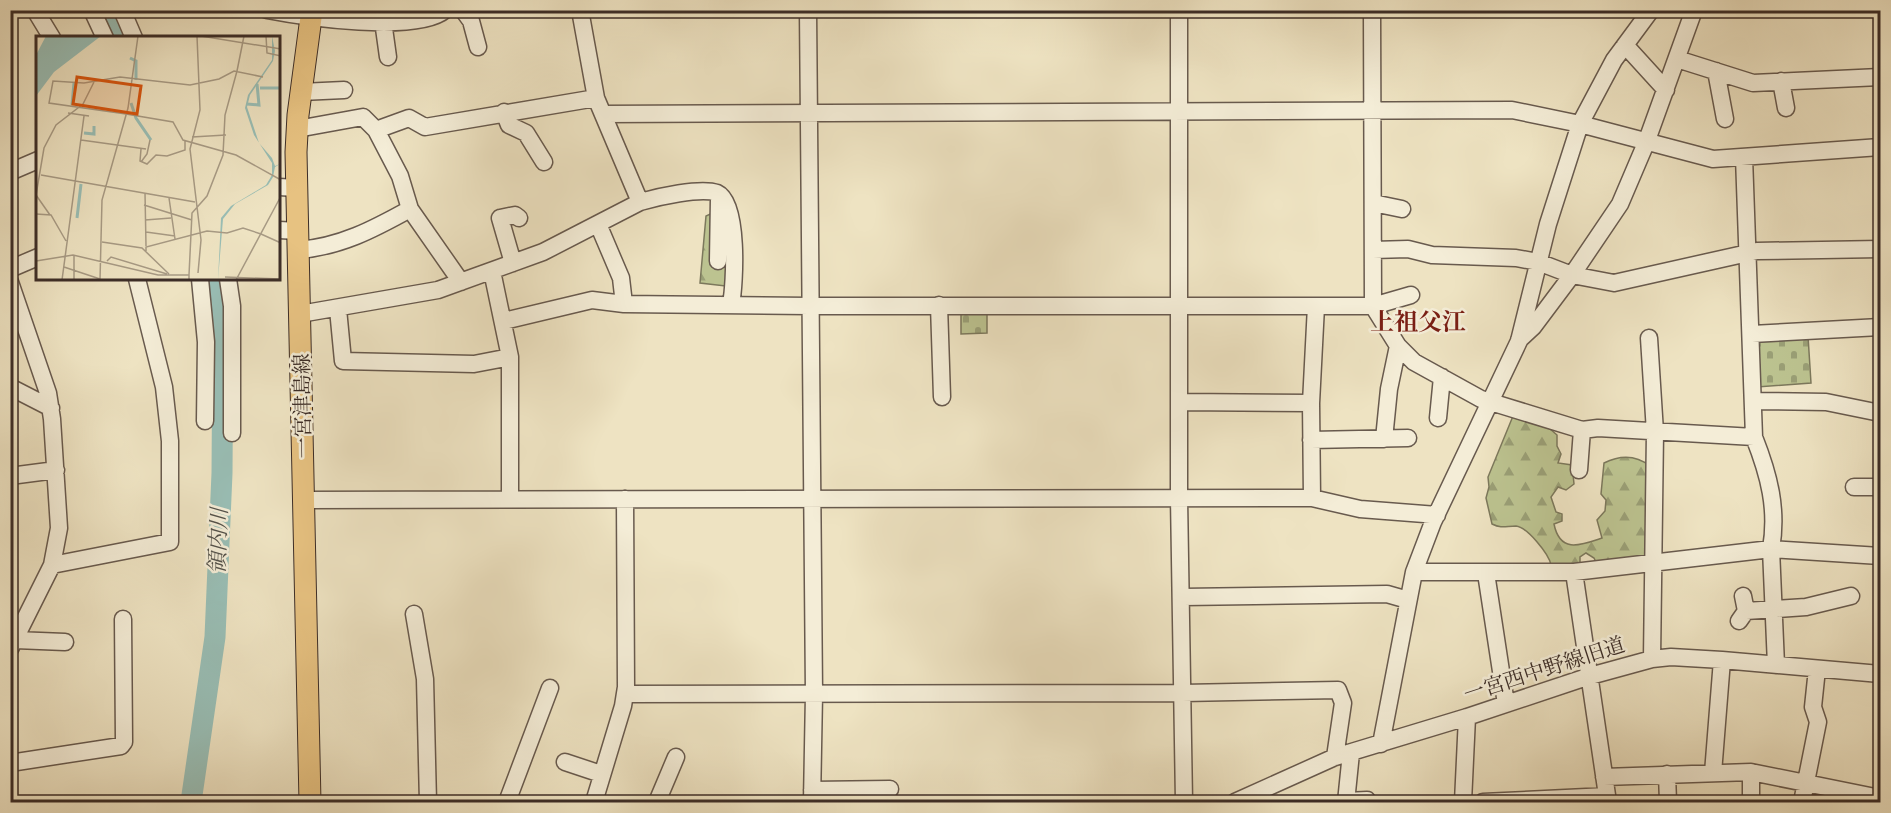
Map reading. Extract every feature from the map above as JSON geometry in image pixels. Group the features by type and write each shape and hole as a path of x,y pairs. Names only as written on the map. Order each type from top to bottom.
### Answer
{"main road":[{"name":"一宮津島線","path":"312,14 288,188 300,314 314,802"}],"street":[{"path":"35,10 51,36"},
{"path":"92,10 104,36"},
{"path":"122,10 133,36"},
{"path":"267,10 312,14 340,22 438,16 445,10"},
{"path":"463,10 471,21 478,47"},
{"path":"580,10 600,106 640,202"},
{"path":"808,10 814,694 812,796 890,789"},
{"path":"1179,10 1179,498 1183,597 1184,802"},
{"path":"1372,10 1373,306 1398,346 1414,362 1481,399 1582,430 1598,428 1754,437"},
{"path":"1381,744 1414,572 1489,400 1519,341 1538,262 1581,124 1614,60 1651,10"},
{"path":"1519,341 1533,327 1572,275 1620,204 1647,143 1694,10"},
{"path":"383,21 388,57"},
{"path":"1625,45 1666,90"},
{"path":"1677,59 1753,83 1881,77"},
{"path":"1716,71 1725,119"},
{"path":"1781,81 1786,108"},
{"path":"301,92 344,90"},
{"path":"376,130 409,118 425,127 471,121 504,112 600,106 809,114 1373,113 1512,110 1581,124 1713,159 1881,147"},
{"path":"504,112 509,125 526,133 544,162"},
{"path":"297,129 363,117 376,130 400,176 410,209 461,282"},
{"path":"1744,157 1754,437 1768,472 1774,501 1774,531 1771,549 1776,664"},
{"path":"10,172 36,161"},
{"path":"300,314 438,290 543,252 640,202 657,197 710,191 719,194 726,201 735,262 731,304"},
{"path":"718,261 719,194"},
{"path":"1373,202 1402,209"},
{"path":"292,237 333,245 371,231 410,209"},
{"path":"513,263 500,218 515,215 519,218"},
{"path":"598,224 621,278 624,304"},
{"path":"1373,250 1408,249 1432,255 1507,258 1538,262 1572,275 1614,283 1757,251 1881,249"},
{"path":"10,269 36,258"},
{"path":"492,271 510,357 510,500"},
{"path":"52,565 170,542 170,441 164,387 152,327 137,280"},
{"path":"200,280 206,342 205,421"},
{"path":"228,280 232,306 232,433"},
{"path":"10,282 32,339 51,408 59,528 52,565 13,644 65,642"},
{"path":"504,321 592,300 624,304 809,306 1373,306 1411,296"},
{"path":"939,305 942,397"},
{"path":"1312,498 1311,403 1316,306"},
{"path":"338,309 343,361 474,364 510,357"},
{"path":"1752,334 1881,327"},
{"path":"1649,338 1655,432 1652,659"},
{"path":"1384,438 1389,389 1398,346"},
{"path":"1438,418 1442,377"},
{"path":"10,387 51,408"},
{"path":"1754,401 1826,402 1881,413"},
{"path":"1180,402 1311,403"},
{"path":"1579,470 1582,430"},
{"path":"1311,440 1408,438"},
{"path":"10,476 56,470"},
{"path":"1854,487 1881,487"},
{"path":"304,500 1312,498 1360,510 1437,515"},
{"path":"595,802 625,694 625,499"},
{"path":"1414,572 1574,573 1771,549 1881,556"},
{"path":"1486,573 1506,704"},
{"path":"1483,802 1607,800 1574,573"},
{"path":"1183,597 1387,594 1408,600"},
{"path":"1743,609 1806,607 1851,596"},
{"path":"414,614 425,679 428,802"},
{"path":"10,763 122,746 124,742 123,619"},
{"name":"一宮西中野線旧道","path":"1235,802 1343,755 1590,676 1652,659 1671,657 1722,660 1881,674"},
{"path":"1713,773 1722,660"},
{"path":"1802,802 1818,722 1813,707 1817,669"},
{"path":"507,802 550,688"},
{"path":"625,694 1183,693 1338,690 1343,703 1346,802 1367,800 1368,802"},
{"path":"1463,802 1467,717"},
{"path":"657,802 676,757"},
{"path":"565,762 602,774"},
{"path":"1604,777 1751,772 1881,798"},
{"path":"1751,772 1751,802"},
{"path":"1667,774 1668,802"}],"green space":[{"path":"719,210 734,287 700,283 706,216"},
{"path":"961,312 987,312 987,333 961,334"},
{"path":"1755,335 1808,336 1811,383 1757,387"},
{"path":"1513,416 1542,422 1557,435 1557,446 1561,454 1558,463 1572,465 1574,484 1566,490 1558,487 1551,497 1556,512 1562,514 1562,521 1554,524 1557,534 1566,543 1579,545 1602,538 1597,520 1605,511 1606,500 1601,494 1604,463 1628,457 1645,462 1650,466 1649,557 1599,569 1594,558 1586,553 1580,557 1580,565 1551,565 1542,548 1526,531 1516,526 1501,527 1492,524 1486,498 1489,487 1488,477"}],"waterway":[{"name":"領内川","path":"107,10 119,36"},
{"name":"領内川","path":"191,802 215,637 222,473 223,323 215,280"}],"district":[{"name":"上祖父江","path":"1418,321"}]}
